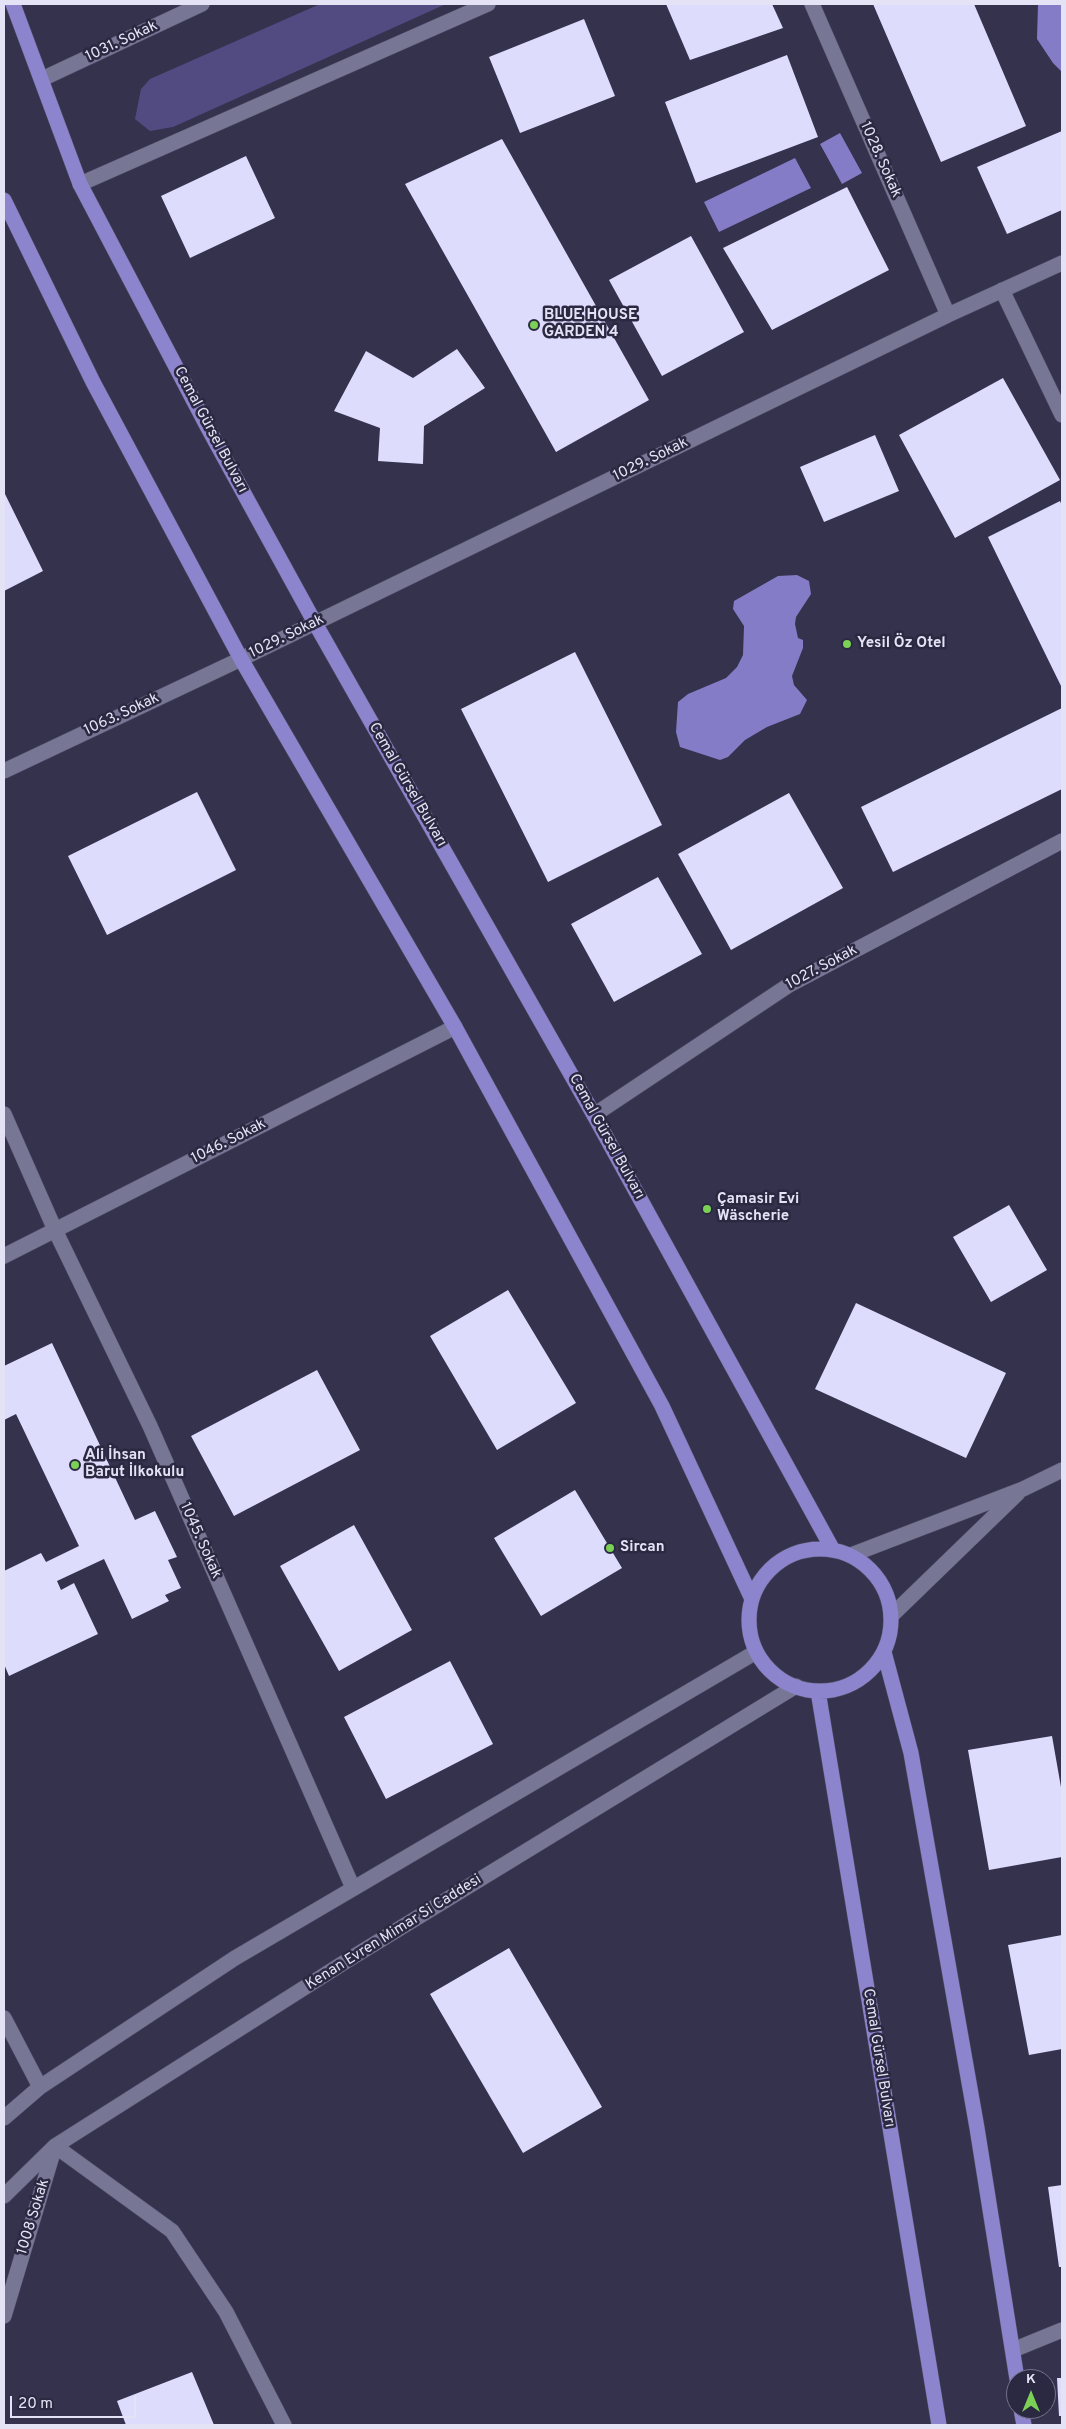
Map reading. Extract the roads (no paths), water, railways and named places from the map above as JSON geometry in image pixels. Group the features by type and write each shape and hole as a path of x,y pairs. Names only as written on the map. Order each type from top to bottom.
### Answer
{"main road":[{"name":"Cemal Gürsel Bulvarı","path":"13,4 80,184 208,428 315,623 594,1115 833,1550"},
{"path":"4,200 93,382 241,660 455,1027 662,1406 752,1599"},
{"path":"812,1549 833,1550 851,1556 866,1566 879,1580 888,1598 891,1616 890,1635 884,1652 872,1668 857,1681 838,1689 818,1691 796,1686 780,1679 767,1667 756,1652 750,1635 749,1617 752,1599 760,1581 770,1570 792,1554 812,1549"},
{"path":"884,1652 911,1753 1016,2369"},
{"name":"Cemal Gürsel Bulvarı","path":"818,1691 939,2425"}],"street":[{"name":"1031. Sokak","path":"42,79 202,4"},
{"path":"80,184 488,4"},
{"name":"1028. Sokak","path":"812,4 948,316"},
{"name":"1029. Sokak","path":"241,660 948,316 1062,263"},
{"path":"1002,290 1062,415"},
{"name":"1063. Sokak","path":"4,771 241,660"},
{"name":"1027. Sokak","path":"594,1115 789,984 1062,841"},
{"name":"1046. Sokak","path":"4,1256 455,1027"},
{"name":"1045. Sokak","path":"4,1114 56,1230 150,1426 353,1888"},
{"path":"851,1556 1023,1489 1062,1470"},
{"path":"891,1616 1023,1489"},
{"path":"4,2118 40,2086 235,1958 756,1652"},
{"name":"Kenan Evren Mimar Si Caddesi","path":"4,2196 56,2146 348,1960 796,1686"},
{"path":"4,2018 40,2086"},
{"path":"56,2146 172,2231 226,2312 284,2425"},
{"name":"1008 Sokak","path":"4,2316 56,2146"},
{"path":"1013,2350 1062,2330"}],"place":[{"name":"BLUE HOUSE GARDEN 4","path":"534,325"},
{"name":"Yesil Öz Otel","path":"847,644"},
{"name":"Çamasir Evi Wäscherie","path":"707,1209"},
{"name":"Ali İhsan Barut İlkokulu","path":"75,1465"},
{"name":"Sircan","path":"610,1548"}]}
